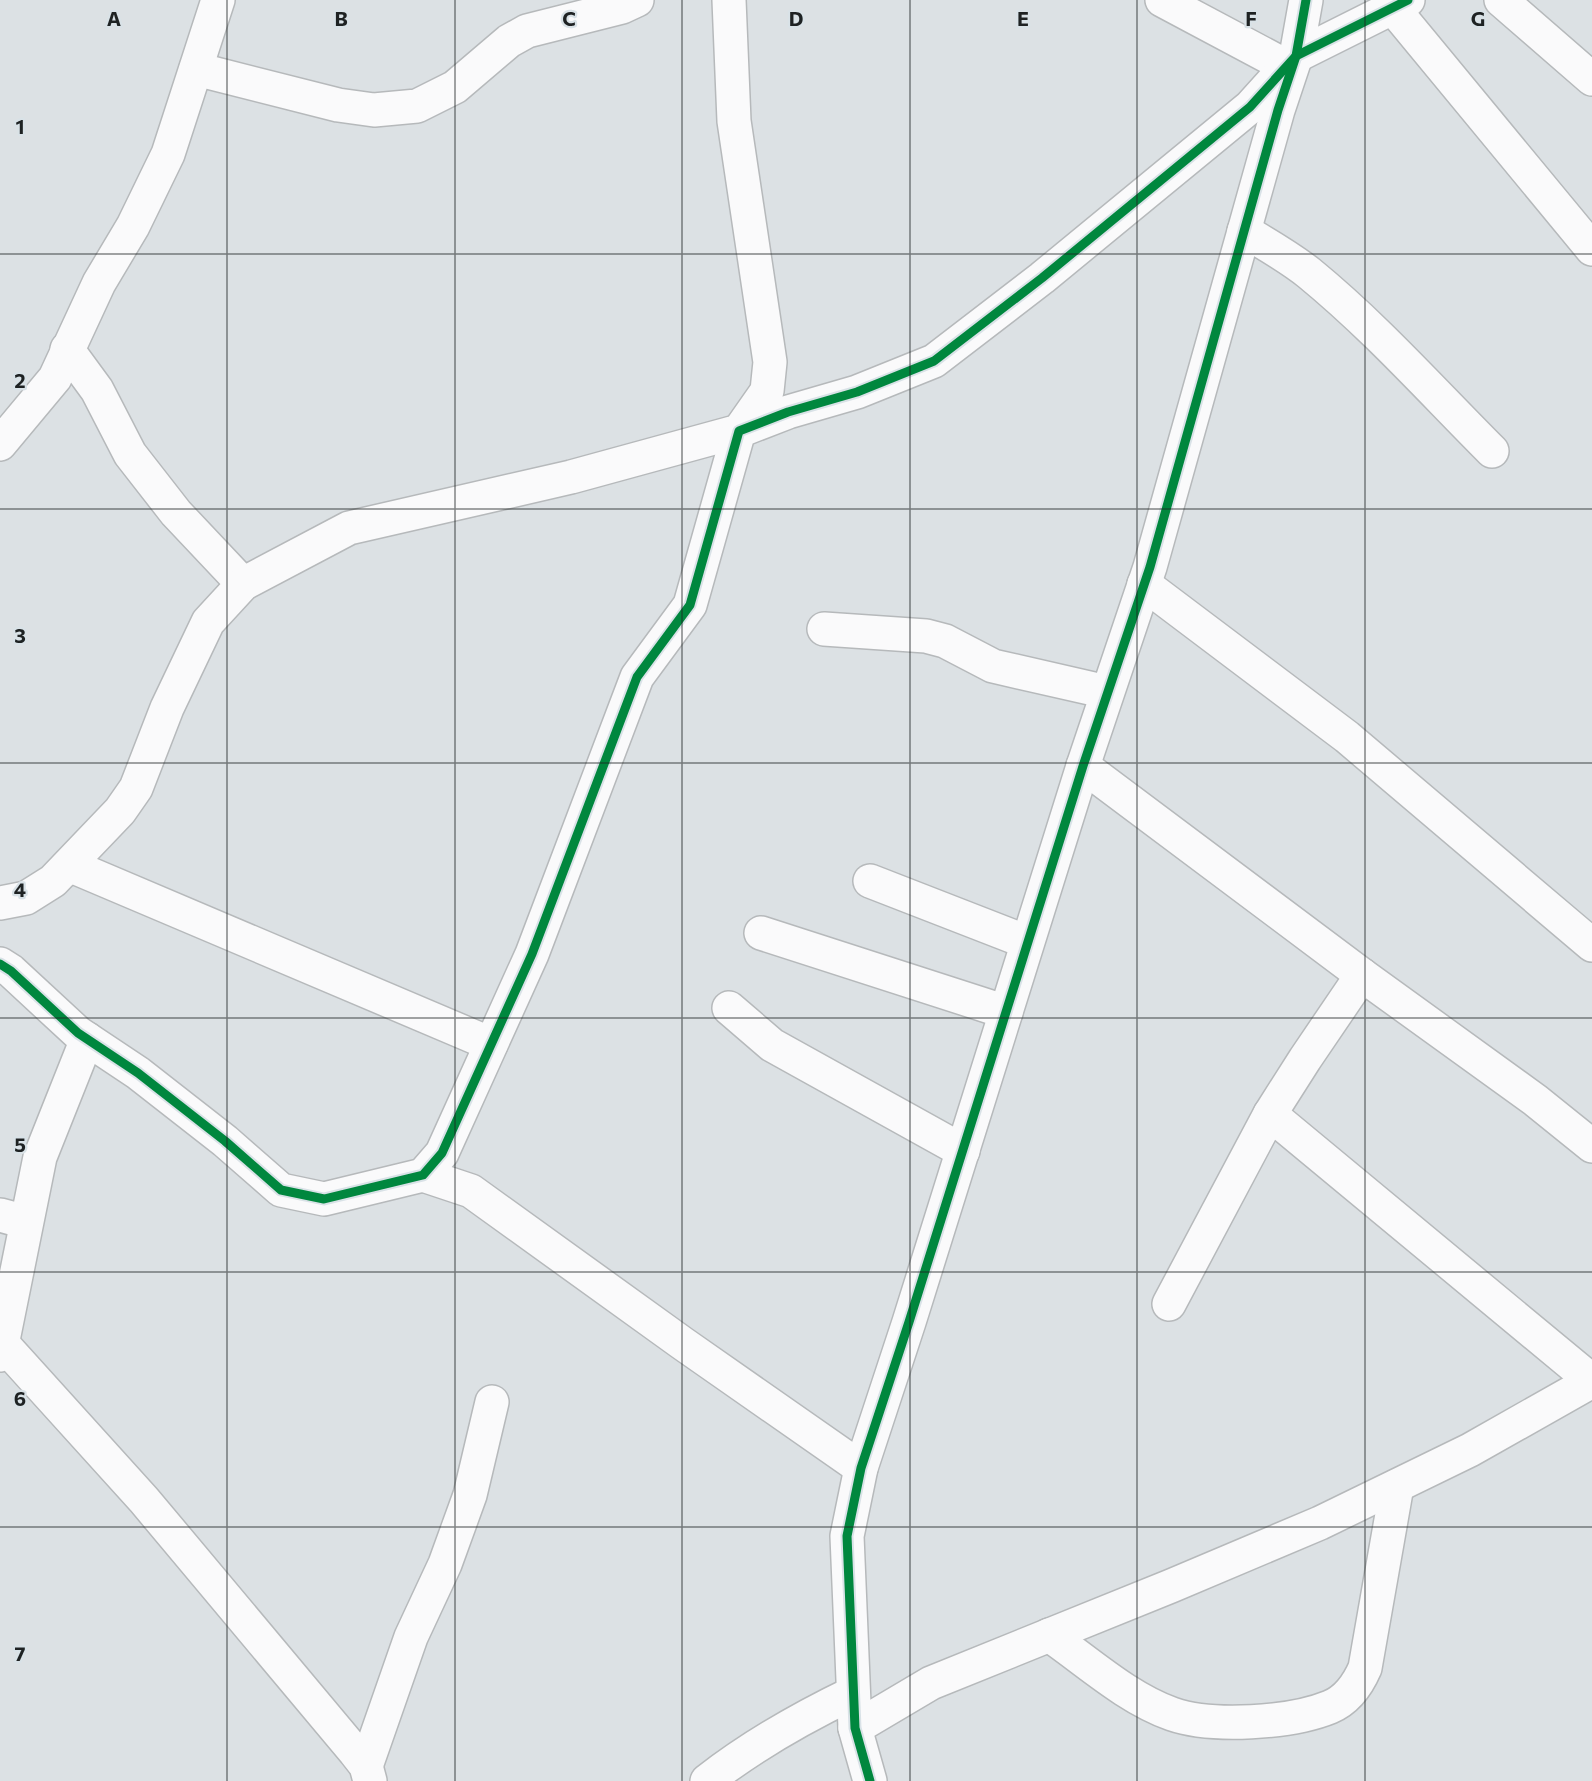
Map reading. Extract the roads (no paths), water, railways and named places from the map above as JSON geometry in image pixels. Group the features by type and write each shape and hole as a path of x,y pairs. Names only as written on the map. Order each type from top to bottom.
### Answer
{"street":[{"path":"0,444 55,378 99,283 133,226 168,154 218,0"},
{"path":"196,69 338,105 374,110 417,106 455,87 509,41 527,31 622,7 637,0"},
{"path":"423,1175 442,1153 532,954 637,677 690,605 739,431 767,391 771,362 734,121 729,0"},
{"path":"1162,0 1291,61"},
{"path":"874,1779 855,1728 853,1693 847,1536 861,1468 1083,766 1144,584 1278,110 1306,0"},
{"path":"1501,0 1592,79"},
{"path":"0,903 26,898 52,881 120,810 136,788 167,708 208,622 243,584 349,528 571,477 739,431 788,412 856,392 934,361 1042,278 1250,107 1291,61 1401,4 1592,249"},
{"path":"1244,231 1280,252 1309,274 1373,332 1492,452"},
{"path":"67,349 97,390 130,454 176,513 243,584"},
{"path":"1144,584 1347,737 1592,945"},
{"path":"824,629 926,636 945,641 993,666 1107,692"},
{"path":"1083,766 1362,975 1535,1100 1592,1146"},
{"path":"69,864 491,1044"},
{"path":"870,881 1027,942"},
{"path":"761,933 1006,1012"},
{"path":"0,964 11,971 78,1033 138,1073 225,1141 281,1190 324,1199 423,1175 471,1191 861,1468"},
{"path":"1169,1304 1270,1114 1362,975"},
{"path":"729,1008 772,1045 963,1151"},
{"path":"87,1039 13,1218 1,1349 144,1500 368,1773"},
{"path":"855,1728 931,1683 1320,1523 1470,1450 1592,1381 1270,1114"},
{"path":"368,1773 411,1637 445,1564 470,1495 492,1402"},
{"path":"1050,1635 1119,1685 1173,1714 1202,1721 1277,1720 1332,1707 1357,1686 1365,1668 1397,1486"},
{"path":"707,1781 731,1762 798,1720 853,1693"}]}
